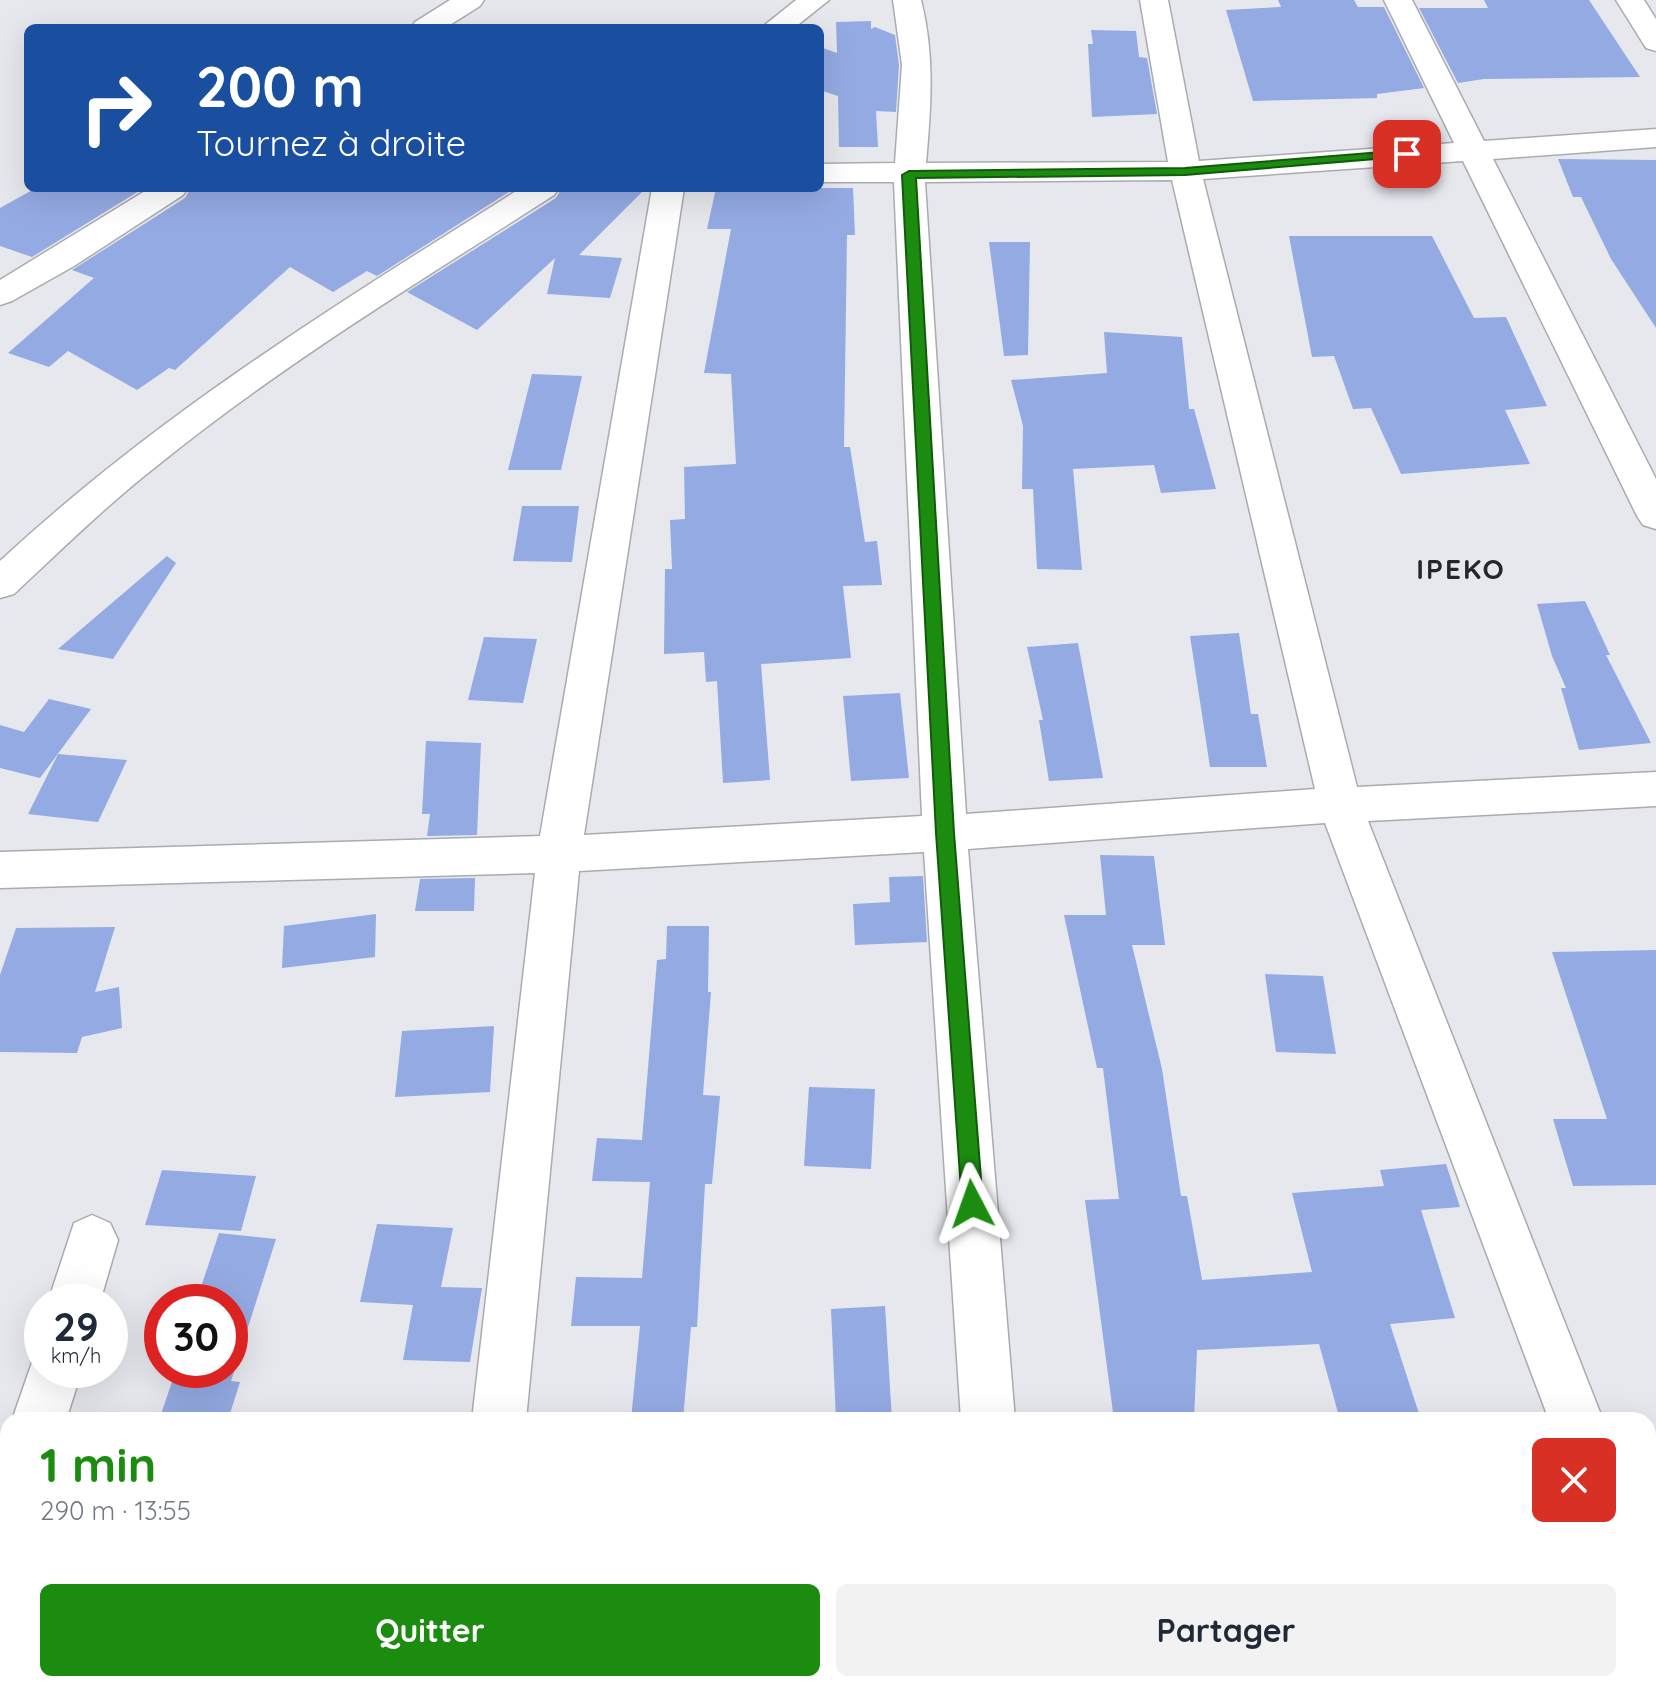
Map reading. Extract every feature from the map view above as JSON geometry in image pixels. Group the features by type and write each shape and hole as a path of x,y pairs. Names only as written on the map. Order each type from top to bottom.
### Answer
{"street":[{"path":"431,24 470,0"},
{"path":"781,24 815,0"},
{"path":"907,0 916,31 919,75 909,175 945,833 987,1412"},
{"path":"1154,0 1185,171 1340,805 1573,1412"},
{"path":"1398,0 1656,516"},
{"path":"1630,0 1656,42"},
{"path":"824,173 909,175 1185,171 1656,138"},
{"path":"0,294 62,259 166,192"},
{"path":"0,584 98,494 195,418 296,348 537,192"},
{"path":"500,1412 559,854 667,192"},
{"path":"0,870 559,854 945,833 1340,805 1656,789"},
{"path":"79,1284 92,1240"},
{"path":"42,1412 49,1388"}],"building":[{"path":"1278,0 1354,0 1358,7 1384,7 1424,88 1377,94 1377,98 1253,101 1226,10 1281,7"},
{"path":"1484,0 1589,0 1640,77 1484,79 1458,83 1419,8 1488,8"},
{"path":"871,21 871,29 875,27 895,35 899,65 896,112 876,111 878,147 839,147 838,96 824,91 824,48 837,53 836,22"},
{"path":"1091,30 1136,31 1139,57 1147,58 1157,114 1092,117 1088,44 1093,44"},
{"path":"1558,159 1656,160 1656,328 1611,259 1581,197 1573,197"},
{"path":"824,188 853,188 855,235 847,235 844,447 850,447 865,542 877,541 882,585 843,586 851,658 761,664 770,780 723,783 717,681 706,682 704,652 664,654 665,569 672,569 670,520 685,519 684,467 736,464 731,374 704,373 731,229 707,229 715,192 824,192"},
{"path":"29,192 138,192 32,257 0,246 0,208"},
{"path":"189,192 509,192 377,276 367,271 333,292 290,267 175,370 169,368 137,390 68,351 49,367 8,353 94,278 72,270 185,198"},
{"path":"560,192 642,192 579,255 622,258 610,298 547,294 555,258 477,330 407,292 556,198"},
{"path":"1289,236 1432,236 1474,318 1506,317 1547,406 1505,410 1530,464 1401,474 1371,408 1353,409 1334,356 1312,357"},
{"path":"989,242 1030,242 1028,355 1004,356"},
{"path":"1104,332 1182,337 1189,409 1194,409 1216,489 1161,493 1154,465 1073,469 1082,570 1037,569 1033,489 1022,489 1023,426 1011,380 1107,373"},
{"path":"532,374 582,376 561,470 508,470"},
{"path":"522,506 579,506 572,562 513,561"},
{"path":"167,556 176,563 113,659 58,649"},
{"path":"1585,601 1610,655 1606,655 1651,743 1579,750 1561,688 1566,688 1552,656 1537,604"},
{"path":"1239,633 1251,714 1258,714 1267,767 1210,767 1190,636"},
{"path":"484,637 537,639 523,703 468,700"},
{"path":"1078,643 1103,778 1049,781 1039,720 1043,720 1027,647"},
{"path":"900,693 909,778 851,781 843,696"},
{"path":"49,699 91,709 40,778 0,768 0,725 24,732"},
{"path":"426,741 481,743 477,835 427,836 430,814 422,814"},
{"path":"58,754 127,760 98,822 28,814"},
{"path":"1100,855 1154,856 1165,945 1132,945 1162,1069 1181,1196 1187,1196 1202,1280 1312,1272 1292,1193 1384,1186 1380,1170 1446,1164 1460,1207 1421,1210 1455,1318 1390,1324 1418,1412 1338,1412 1319,1344 1197,1350 1194,1412 1113,1412 1085,1200 1119,1199 1103,1068 1097,1068 1064,915 1106,915"},
{"path":"923,876 927,942 855,945 853,904 890,902 889,877"},
{"path":"475,878 474,911 415,911 420,879"},
{"path":"376,914 375,957 282,968 284,926"},
{"path":"667,926 709,926 708,992 711,992 703,1095 720,1096 712,1184 705,1184 697,1327 691,1327 684,1412 632,1412 640,1326 571,1326 576,1277 642,1278 650,1182 592,1181 597,1138 642,1140 657,960 666,959"},
{"path":"115,927 95,992 119,987 122,1028 82,1037 77,1053 0,1052 0,975 16,928"},
{"path":"1656,950 1656,1185 1573,1186 1553,1119 1607,1119 1552,952"},
{"path":"1265,974 1323,976 1336,1054 1276,1052"},
{"path":"494,1026 490,1092 395,1097 402,1031"},
{"path":"809,1087 875,1089 871,1169 804,1166"},
{"path":"162,1170 256,1176 241,1231 145,1225"},
{"path":"377,1224 453,1228 441,1287 482,1288 470,1362 403,1360 413,1305 360,1302"},
{"path":"219,1233 276,1239 248,1327 248,1284 202,1284"},
{"path":"885,1306 892,1412 836,1412 831,1309"},
{"path":"170,1388 238,1388 231,1412 162,1412"}],"district":[{"name":"IPEKO","path":"1461,568"}],"route":[{"path":"972,1204 945,833 909,175 1185,171 1407,154"}]}
